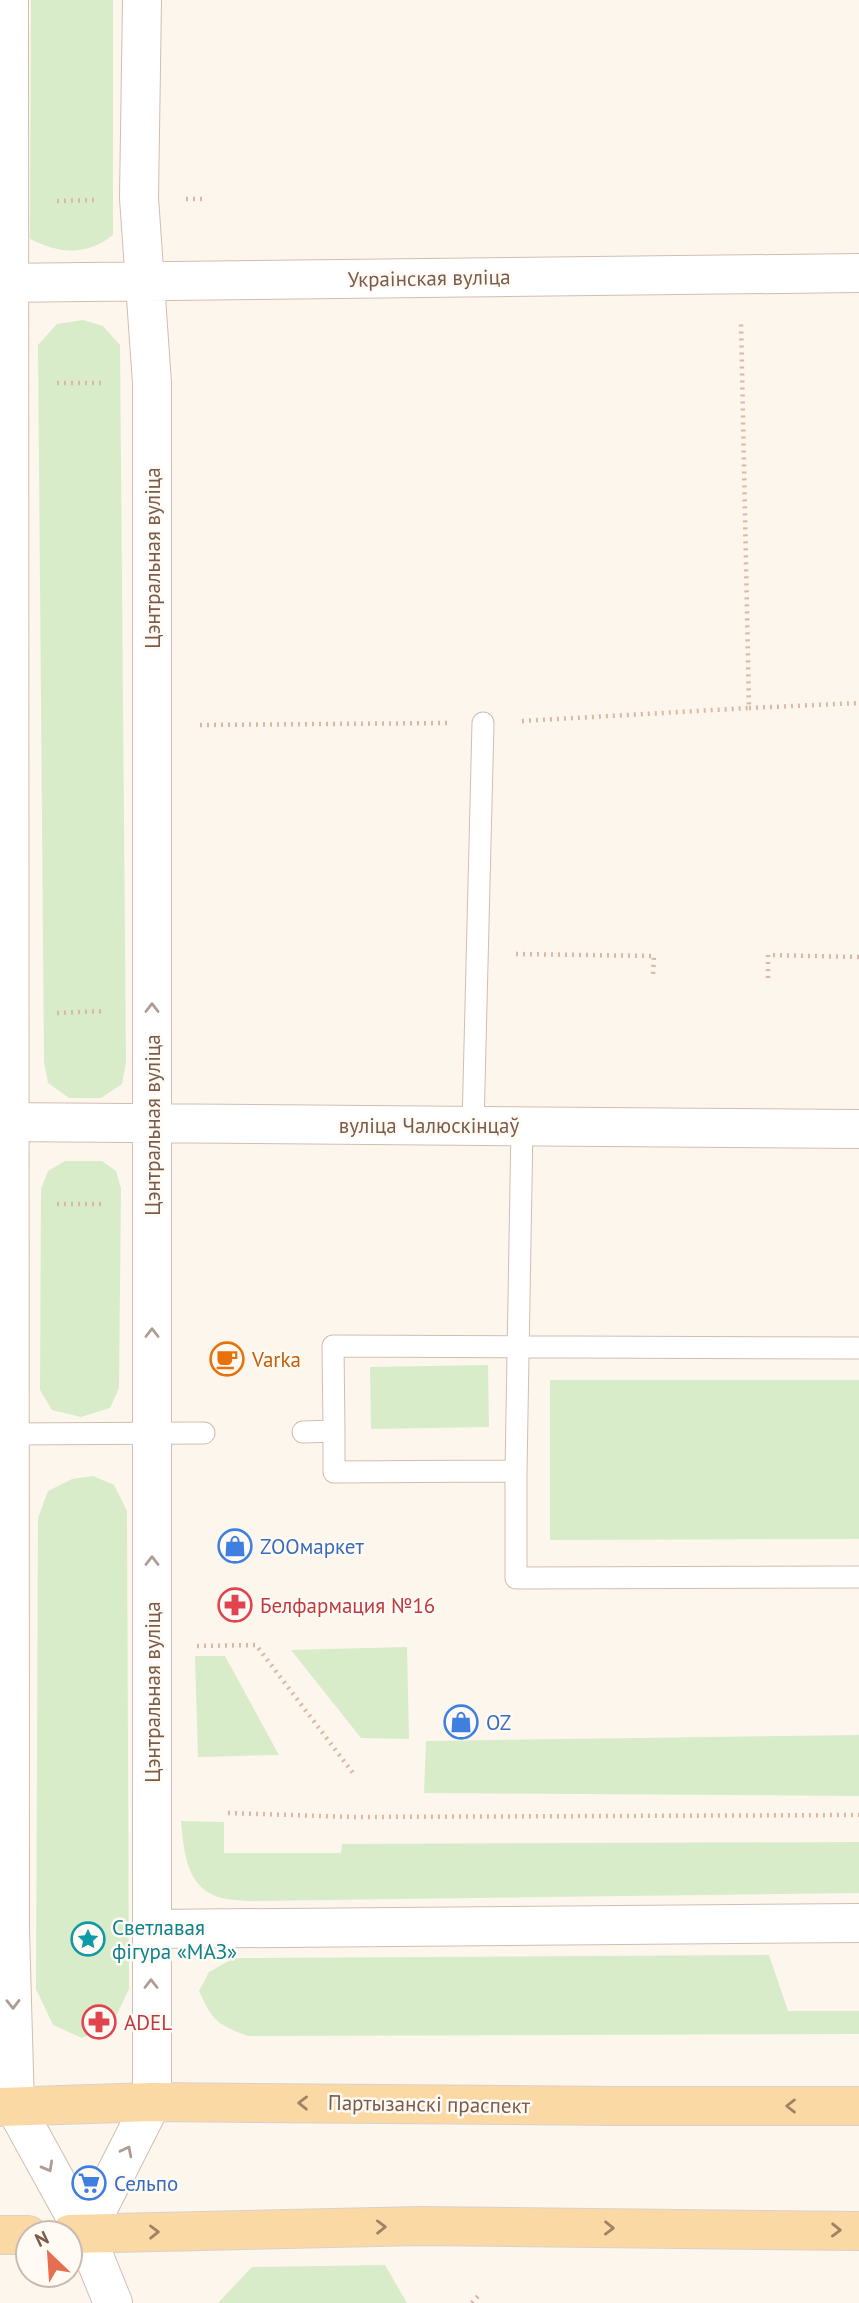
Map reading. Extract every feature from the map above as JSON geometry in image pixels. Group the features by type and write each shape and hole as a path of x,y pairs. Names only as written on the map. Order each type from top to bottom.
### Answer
{"main road":[{"name":"Партызанскі праспект","path":"8,2108 152,2102 859,2106"},
{"path":"84,2234 421,2226 859,2231"}],"street":[{"path":"9,0 5,283 11,383 11,1014 5,1122 11,1204 5,1434 5,1931 8,2108 70,2219"},
{"name":"Цэнтральная вуліца","path":"84,2223 152,2102 152,383 139,198 142,0"},
{"name":"Украінская вуліца","path":"5,283 859,273"},
{"name":"вуліца Чалюскінцаў","path":"5,1122 859,1129"},
{"path":"151,1929 859,1923"},
{"path":"84,2246 113,2303"}],"lane":[{"path":"473,1126 483,723"},
{"path":"522,1126 516,1578 859,1577"},
{"path":"516,1471 334,1472 333,1346 859,1348"},
{"path":"303,1432 334,1431"},
{"path":"5,1434 204,1433"}],"path":[{"path":"740,275 749,708"},
{"path":"11,383 152,383"},
{"path":"152,731 182,725 483,723 859,703"},
{"path":"477,953 654,956 653,975"},
{"path":"768,978 768,955 859,957"},
{"path":"11,1014 152,1009"},
{"path":"11,1204 152,1204"},
{"path":"188,1646 256,1645 353,1773"},
{"path":"228,1814 859,1815"},
{"path":"472,2303 478,2296"}],"green space":[{"path":"31,0 113,0 113,235 93,247 62,250 30,239"},
{"path":"83,320 103,326 120,345 126,1062 122,1084 101,1098 69,1098 48,1083 44,1062 38,345 57,324"},
{"path":"65,1161 102,1161 116,1171 121,1188 119,1388 110,1408 81,1417 52,1410 40,1390 41,1189 48,1171"},
{"path":"488,1365 489,1427 371,1429 370,1367"},
{"path":"550,1380 859,1380 859,1539 550,1540"},
{"path":"93,1476 114,1485 127,1511 129,1989 112,2025 82,2038 53,2025 36,1989 38,1518 48,1491 72,1479"},
{"path":"407,1647 409,1739 361,1738 291,1650"},
{"path":"195,1656 225,1656 279,1755 198,1757"},
{"path":"859,1735 859,1796 424,1793 426,1741"},
{"path":"181,1821 224,1822 224,1853 341,1853 342,1844 859,1842 859,1893 232,1900 215,1896 197,1883 188,1864"},
{"path":"769,1955 788,2011 859,2011 859,2034 248,2036 217,2021 199,1991 209,1972 234,1958"},
{"path":"385,2265 407,2303 218,2303 252,2267"}],"place":[{"name":"Varka","path":"227,1359"},
{"name":"ZOOмаркет","path":"235,1546"},
{"name":"Белфармация №16","path":"235,1605"},
{"name":"OZ","path":"461,1722"},
{"name":"Светлавая фігура «МАЗ»","path":"88,1939"},
{"name":"ADEL","path":"99,2022"},
{"name":"Сельпо","path":"89,2183"}]}
